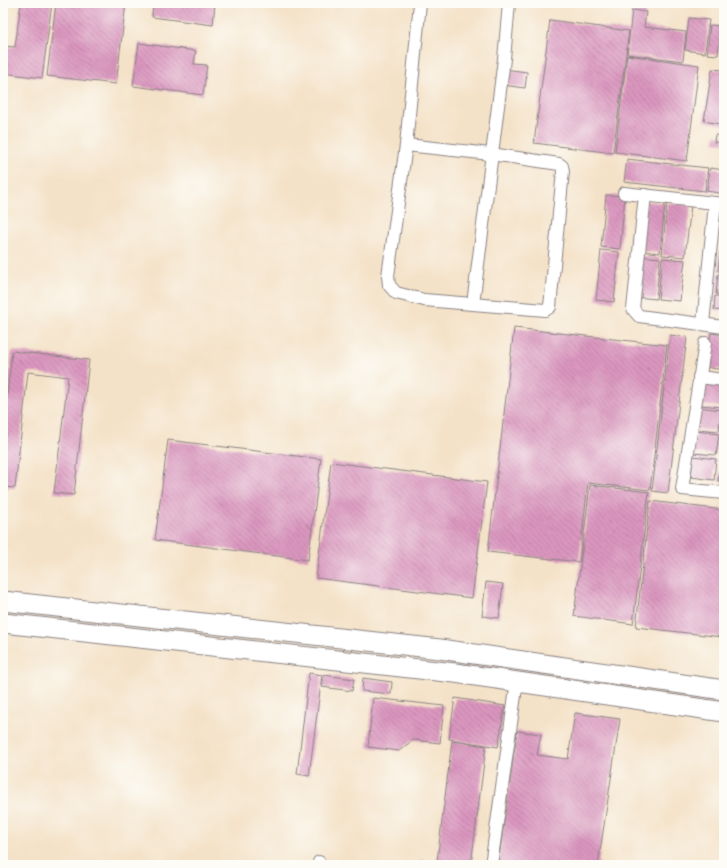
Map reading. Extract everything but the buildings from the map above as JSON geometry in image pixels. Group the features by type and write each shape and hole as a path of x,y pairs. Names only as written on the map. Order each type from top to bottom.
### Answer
{"main road":[{"path":"3,601 440,649 724,690"},
{"path":"3,623 517,681 724,712"}],"street":[{"path":"406,145 491,154 559,164 562,166 563,171 550,306 545,310 424,300 396,293 389,285 388,276 406,145 420,3"},
{"path":"473,304 504,59 509,3"},
{"path":"624,193 720,203 703,324"},
{"path":"645,195 633,310 639,316 724,327"},
{"path":"705,343 682,489 724,493"},
{"path":"699,377 724,380"},
{"path":"490,865 517,681"}]}
